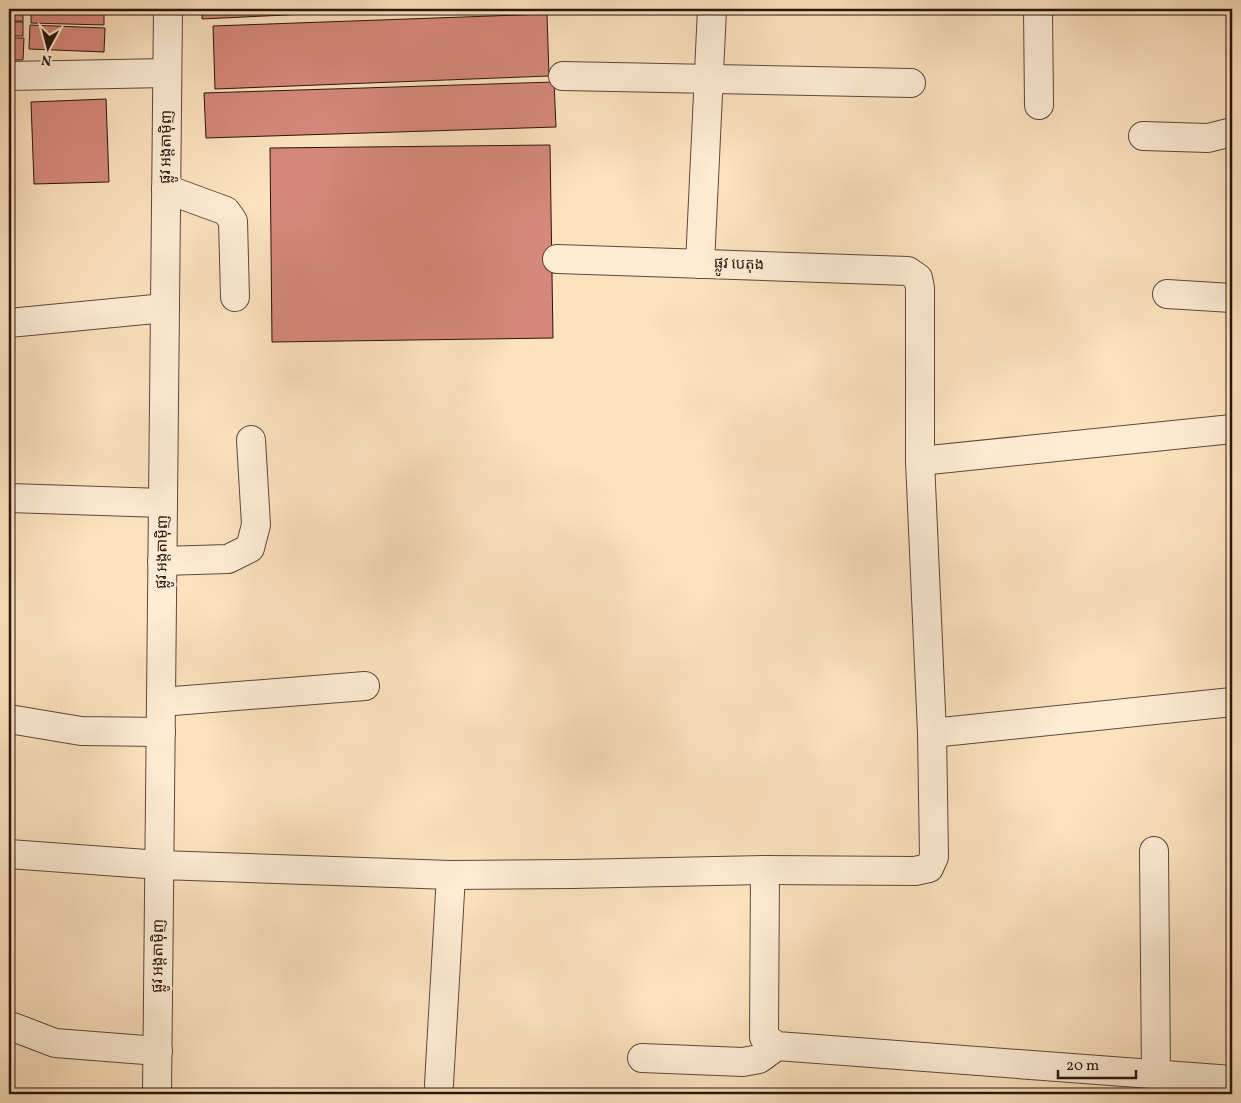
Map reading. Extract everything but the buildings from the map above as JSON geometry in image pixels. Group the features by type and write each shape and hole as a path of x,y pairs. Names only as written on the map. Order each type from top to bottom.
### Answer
{"street":[{"name":"ផ្លូវ អង្តតាម៉ិញ","path":"157,1094 168,9"},
{"path":"700,264 712,9"},
{"path":"1038,9 1039,105"},
{"path":"9,76 167,73"},
{"path":"563,76 911,83"},
{"path":"1143,136 1208,138 1232,132"},
{"path":"166,189 226,211 234,221 235,297"},
{"name":"ផ្លូវ បេតុង","path":"557,259 908,271 918,278 920,288 920,461"},
{"path":"1167,294 1232,298"},
{"path":"9,323 165,308"},
{"path":"9,854 160,865 452,875 765,870 915,871 929,868 934,857 932,733 920,461 1232,429"},
{"path":"162,561 228,559 250,548 256,525 251,440"},
{"path":"9,498 163,503"},
{"path":"161,702 365,686"},
{"path":"932,733 1232,702"},
{"path":"9,719 81,731 160,732"},
{"path":"1154,851 1156,1074"},
{"path":"765,870 764,1037 777,1046 1232,1080"},
{"path":"438,1084 452,875"},
{"path":"13,1027 54,1043 158,1051"},
{"path":"642,1058 742,1062 759,1059 777,1046"}]}
